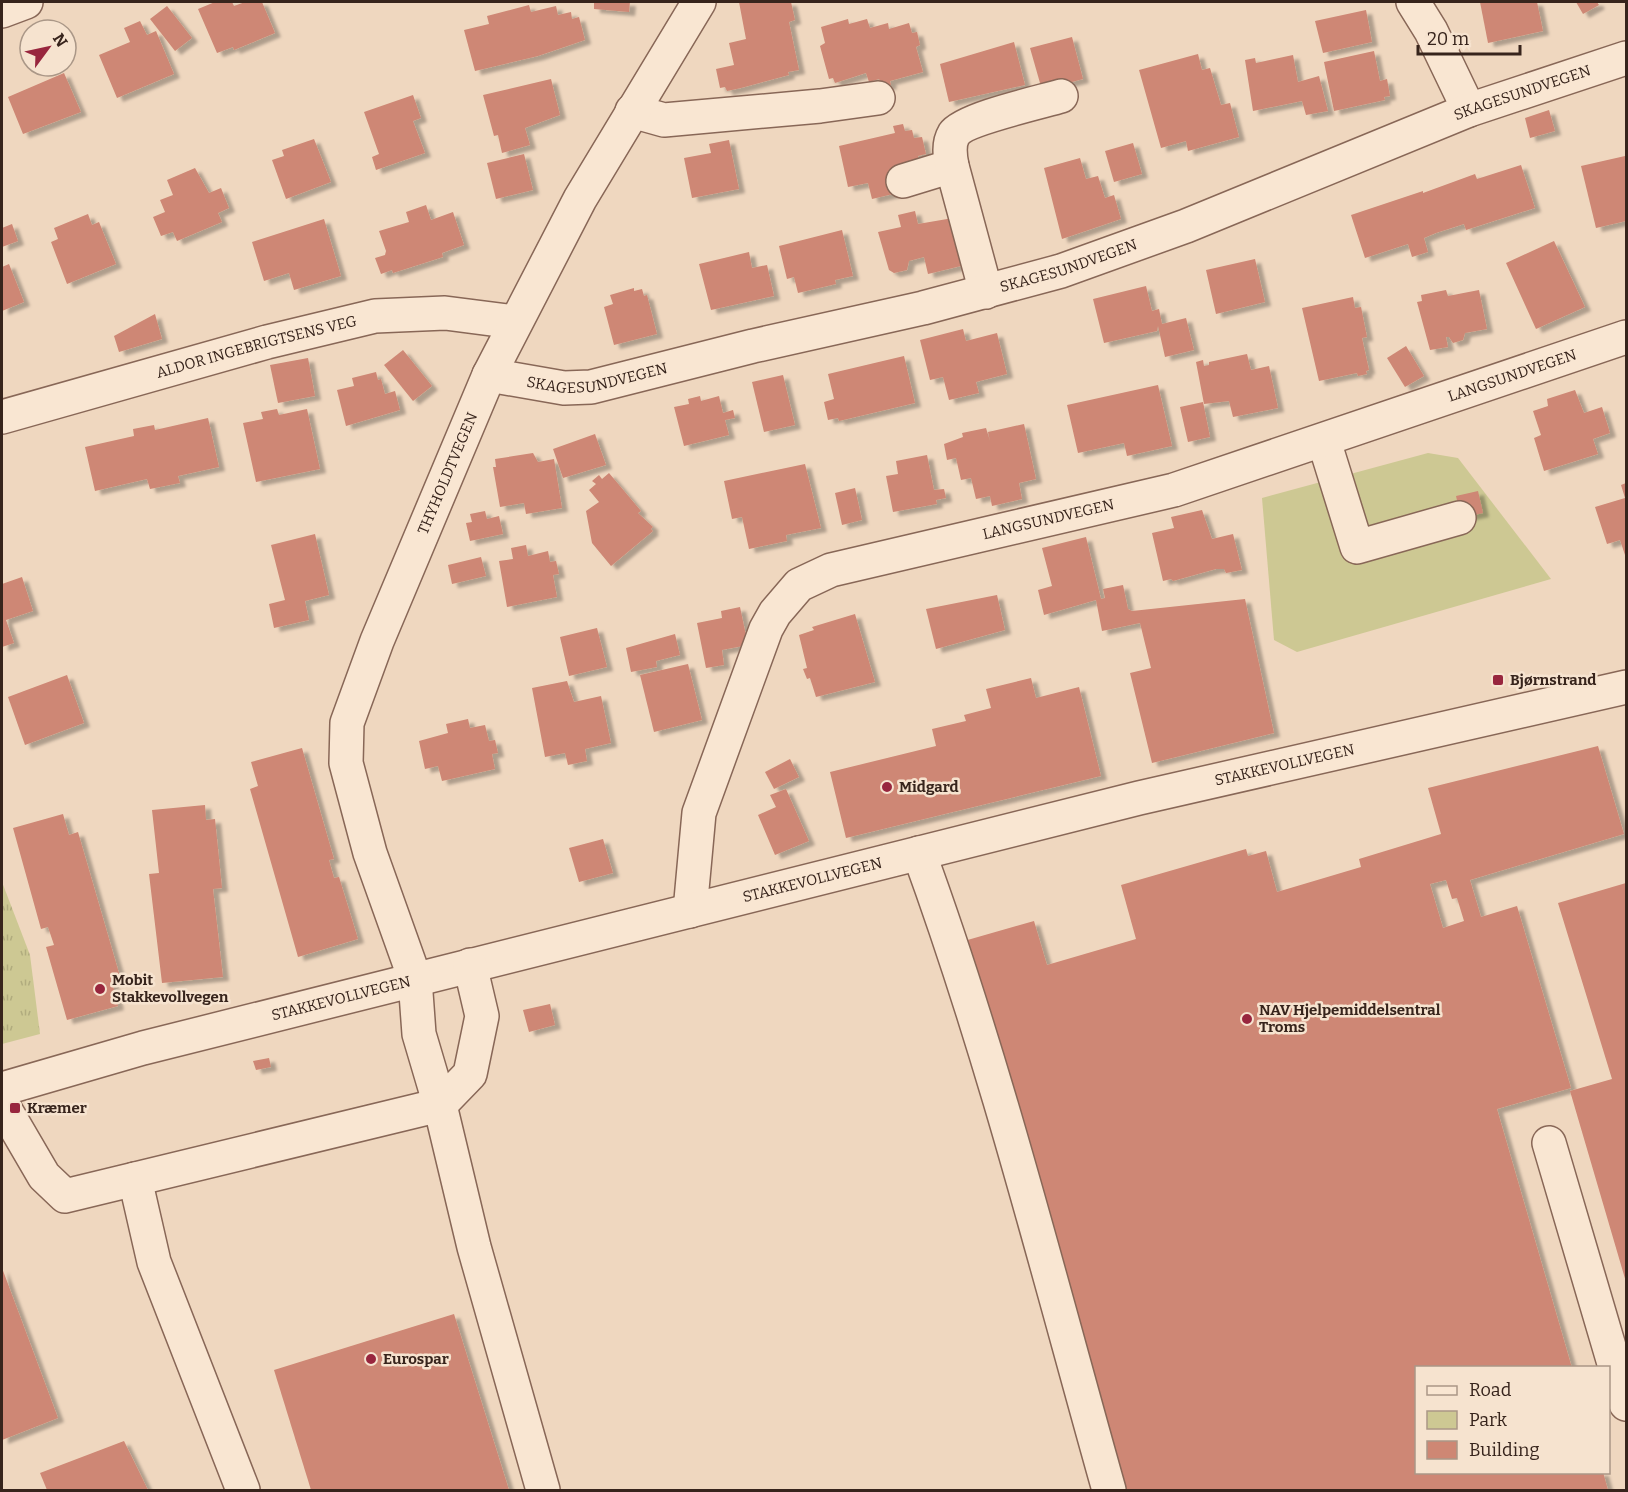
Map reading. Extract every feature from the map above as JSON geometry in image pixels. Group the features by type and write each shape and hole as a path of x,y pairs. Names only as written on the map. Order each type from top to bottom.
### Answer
{"street":[{"path":"2,11 26,2"},
{"name":"THYHOLDTVEGEN","path":"543,1491 474,1247 440,1105 419,1034 415,979 370,853 346,764 347,723 377,641 489,375 579,199 699,2"},
{"path":"1413,2 1431,30 1469,110"},
{"name":"SKAGESUNDVEGEN","path":"489,375 564,388 591,387 986,292 1138,245 1469,110 1626,58"},
{"path":"986,292 952,166 949,153 951,141 962,126 1061,96"},
{"path":"632,111 664,120 820,106 878,98"},
{"path":"903,181 952,166"},
{"name":"ALDOR INGEBRIGTSENS VEG","path":"2,417 267,342 375,316 445,313 515,322"},
{"name":"LANGSUNDVEGEN","path":"690,911 699,813 766,629 774,613 799,585 831,570 1174,490 1626,337"},
{"path":"1324,441 1357,547 1459,518"},
{"name":"STAKKEVOLLVEGEN","path":"2,1089 143,1048 262,1020 470,965 1139,798 1626,687"},
{"path":"919,853 948,933 1008,1126 1109,1491"},
{"path":"2,1104 44,1176 65,1196 440,1105 470,1074 482,1016 470,965"},
{"path":"1549,1143 1626,1404"},
{"path":"135,1179 154,1262 243,1491"}],"green space":[{"path":"1428,453 1458,458 1551,579 1297,652 1274,640 1262,498"},
{"path":"2,882 30,955 40,1034 2,1044"}],"building":[{"path":"215,2 232,2 234,6 245,2 262,2 275,33 234,50 233,47 217,53 198,9"},
{"path":"594,2 630,2 629,12 594,9"},
{"path":"739,2 791,2 795,20 789,22 799,70 788,72 789,75 741,88 727,91 725,87 720,88 716,69 734,65 729,43 746,39"},
{"path":"1480,2 1537,2 1543,31 1488,43"},
{"path":"1576,2 1597,2 1599,5 1583,14"},
{"path":"529,5 531,12 556,6 558,15 571,12 572,19 579,17 585,40 538,56 475,71 464,30 489,24 487,16"},
{"path":"167,6 192,38 175,51 150,19"},
{"path":"1366,10 1372,42 1323,53 1315,21"},
{"path":"848,19 849,24 867,19 870,28 888,23 889,29 909,23 912,33 917,32 920,45 916,47 923,72 890,81 891,85 884,87 879,79 869,82 866,73 835,83 833,78 829,79 820,46 825,43 821,27"},
{"path":"140,21 147,35 156,31 174,74 117,98 99,55 130,42 124,28"},
{"path":"1072,37 1083,79 1042,90 1030,48"},
{"path":"1014,42 1025,85 949,102 940,64"},
{"path":"1374,51 1380,81 1387,79 1390,96 1384,97 1385,100 1334,111 1324,62"},
{"path":"1198,54 1202,70 1210,68 1221,105 1230,103 1239,137 1188,151 1186,141 1161,148 1139,70"},
{"path":"1293,55 1298,82 1319,76 1328,111 1306,115 1302,101 1253,111 1245,60 1255,58 1256,63"},
{"path":"52,78 66,78 81,112 23,134 8,97"},
{"path":"551,79 560,115 525,128 530,145 502,153 498,135 494,136 483,95"},
{"path":"413,95 421,118 413,121 425,153 376,170 372,157 379,154 364,112"},
{"path":"1549,110 1555,131 1530,138 1525,118"},
{"path":"903,124 905,131 912,130 914,138 922,137 926,154 918,156 921,170 897,193 872,199 868,183 848,187 839,146 895,133 893,126"},
{"path":"314,139 331,182 286,199 272,160 284,156 282,150"},
{"path":"729,140 739,189 692,198 684,158 711,153 709,144"},
{"path":"1133,143 1142,174 1114,182 1105,151"},
{"path":"524,154 533,190 496,199 487,163"},
{"path":"1625,156 1626,221 1596,228 1581,166"},
{"path":"1080,158 1086,179 1098,176 1105,198 1114,195 1121,219 1062,239 1044,168"},
{"path":"1521,165 1535,208 1466,230 1464,224 1436,233 1424,238 1428,252 1412,257 1408,244 1365,258 1351,215 1475,174 1477,179"},
{"path":"195,168 209,193 221,188 229,208 218,213 222,222 177,241 173,232 161,236 153,217 165,212 160,200 173,195 167,180"},
{"path":"426,205 431,220 453,212 464,245 442,253 443,257 393,273 392,270 381,274 375,258 385,255 386,251 379,231 409,222 406,212"},
{"path":"915,211 918,224 953,218 965,265 928,274 924,257 909,261 907,270 894,273 889,270 878,232 901,227 898,215"},
{"path":"88,214 92,225 99,222 116,264 67,284 51,242 58,239 54,228"},
{"path":"324,219 341,276 294,290 289,273 264,281 252,242"},
{"path":"12,224 18,241 2,247 2,228"},
{"path":"842,230 853,276 835,280 836,284 798,293 794,277 787,279 779,246"},
{"path":"1554,241 1585,307 1536,329 1506,263"},
{"path":"749,252 752,268 767,265 774,296 711,310 699,264"},
{"path":"1255,259 1265,302 1216,314 1206,270"},
{"path":"9,264 24,302 2,311 2,267"},
{"path":"1146,286 1152,311 1159,309 1162,324 1186,318 1194,350 1165,357 1158,326 1157,331 1104,343 1093,299"},
{"path":"634,288 634,291 642,289 644,296 647,295 657,334 614,345 604,307 613,304 610,295"},
{"path":"1446,290 1448,296 1479,290 1487,329 1465,333 1463,340 1453,343 1449,337 1446,337 1448,347 1430,350 1417,302 1422,301 1421,295"},
{"path":"1353,297 1355,308 1361,307 1367,337 1362,338 1369,370 1366,371 1367,374 1358,376 1357,373 1319,381 1302,308"},
{"path":"155,314 162,339 119,352 114,336"},
{"path":"963,329 966,341 997,333 1007,374 976,382 979,393 949,400 943,377 930,380 920,340"},
{"path":"1406,346 1424,376 1405,387 1387,358"},
{"path":"403,350 432,386 413,401 384,365"},
{"path":"1247,354 1251,370 1269,366 1278,408 1233,417 1229,401 1204,404 1196,362 1203,360 1204,366 1209,365 1209,362"},
{"path":"904,356 915,403 839,421 838,418 828,420 824,402 834,399 828,374"},
{"path":"308,358 315,396 278,403 270,365"},
{"path":"376,372 378,380 381,379 385,394 395,391 400,410 346,426 337,390 354,386 352,378"},
{"path":"783,375 795,425 764,432 752,382"},
{"path":"1158,385 1172,446 1127,456 1124,443 1078,453 1067,405"},
{"path":"1575,390 1584,413 1602,407 1610,433 1593,439 1598,454 1544,471 1534,438 1541,435 1533,411 1548,406 1547,399"},
{"path":"700,396 701,401 719,396 723,413 733,410 735,418 725,420 729,435 684,446 674,407 689,404 688,399"},
{"path":"1203,402 1210,437 1188,442 1180,407"},
{"path":"277,409 279,415 307,409 320,469 256,482 243,423 263,419 261,412"},
{"path":"208,418 219,467 178,476 180,483 150,489 147,479 95,491 85,447 134,436 133,429 154,425 155,430"},
{"path":"1024,424 1036,479 1019,483 1022,499 992,506 990,496 976,499 971,478 961,480 956,458 947,460 944,444 963,437 962,433 986,428 990,441 988,432"},
{"path":"595,434 606,465 563,478 553,449"},
{"path":"533,453 538,462 554,459 562,508 526,514 524,503 500,507 493,467 496,467 495,459"},
{"path":"927,455 934,490 944,489 946,498 936,500 937,504 893,512 886,476 898,474 896,461"},
{"path":"805,464 821,528 786,535 787,541 749,549 742,517 732,519 724,481"},
{"path":"609,473 641,511 638,513 653,527 651,529 653,531 611,566 592,543 586,511 599,502 589,490 596,484 592,481 599,475 602,479"},
{"path":"1626,483 1625,555 1620,540 1607,544 1595,507 1625,498 1621,485"},
{"path":"855,488 862,520 842,525 835,493"},
{"path":"1478,491 1483,513 1461,518 1456,496"},
{"path":"1202,510 1212,539 1233,534 1242,570 1226,573 1224,569 1216,569 1173,581 1171,579 1163,581 1152,533 1174,528 1171,517"},
{"path":"485,511 487,519 499,516 503,534 470,541 466,523 472,522 470,514"},
{"path":"315,534 329,595 305,601 309,620 274,628 269,604 285,600 271,545"},
{"path":"1086,537 1101,599 1105,598 1103,589 1123,585 1128,609 1132,611 1245,599 1274,733 1152,763 1130,673 1151,668 1140,623 1102,631 1096,600 1044,615 1038,590 1052,586 1042,548"},
{"path":"526,545 528,556 548,551 550,562 556,561 559,574 553,575 557,597 507,607 499,561 513,559 511,548"},
{"path":"481,557 486,576 452,584 448,565"},
{"path":"22,577 33,611 6,620 14,643 2,647 2,584"},
{"path":"997,595 1005,630 936,649 926,609"},
{"path":"740,607 748,645 722,650 724,665 706,668 697,623 722,618 721,611"},
{"path":"855,614 875,682 816,697 810,678 807,679 803,669 807,668 799,635 814,630 812,627"},
{"path":"597,628 607,667 569,676 560,637"},
{"path":"675,634 680,655 656,661 657,667 631,672 626,648"},
{"path":"688,664 702,720 654,732 640,675"},
{"path":"67,675 84,723 25,745 8,697"},
{"path":"1031,678 1036,698 1079,687 1101,776 846,838 830,772 936,746 932,729 966,721 964,715 991,708 986,689"},
{"path":"567,681 574,702 601,696 611,743 585,749 587,761 568,765 565,753 545,757 532,688"},
{"path":"468,719 470,728 485,725 489,741 495,740 498,753 492,754 495,769 442,781 438,766 425,769 419,741 448,733 446,724"},
{"path":"1598,746 1624,834 1470,880 1481,917 1517,906 1571,1088 1497,1109 1571,1366 1415,1366 1415,1474 1604,1474 1608,1490 1126,1490 964,941 1034,921 1047,965 1136,939 1121,885 1246,849 1248,856 1266,851 1277,892 1361,867 1359,859 1441,834 1428,788","holes":["1446,880 1452,899 1457,898 1464,921 1443,928 1430,884"]},
{"path":"302,748 334,859 329,860 334,878 339,877 358,939 298,957 250,789 258,786 251,762"},
{"path":"790,759 799,777 774,789 765,772"},
{"path":"786,789 809,841 775,855 758,815 776,807 770,795"},
{"path":"205,805 206,820 215,819 222,888 213,889 223,977 162,983 149,874 159,873 152,810"},
{"path":"63,814 69,835 78,832 121,980 112,982 118,1006 67,1020 46,947 54,945 48,927 41,929 13,828"},
{"path":"603,839 613,873 579,882 569,848"},
{"path":"1626,883 1626,1282 1570,1091 1612,1079 1558,903"},
{"path":"550,1004 555,1025 529,1032 523,1010"},
{"path":"269,1058 271,1067 256,1070 253,1061"},
{"path":"2,1268 58,1418 2,1440"},
{"path":"454,1314 509,1490 311,1490 274,1370"},
{"path":"124,1441 148,1490 47,1490 40,1473"}],"place":[{"name":"Bjørnstrand","path":"1498,680"},
{"name":"Midgard","path":"887,787"},
{"name":"Mobit Stakkevollvegen","path":"100,989"},
{"name":"NAV Hjelpemiddelsentral Troms","path":"1247,1019"},
{"name":"Kræmer","path":"15,1108"},
{"name":"Eurospar","path":"371,1359"}]}
